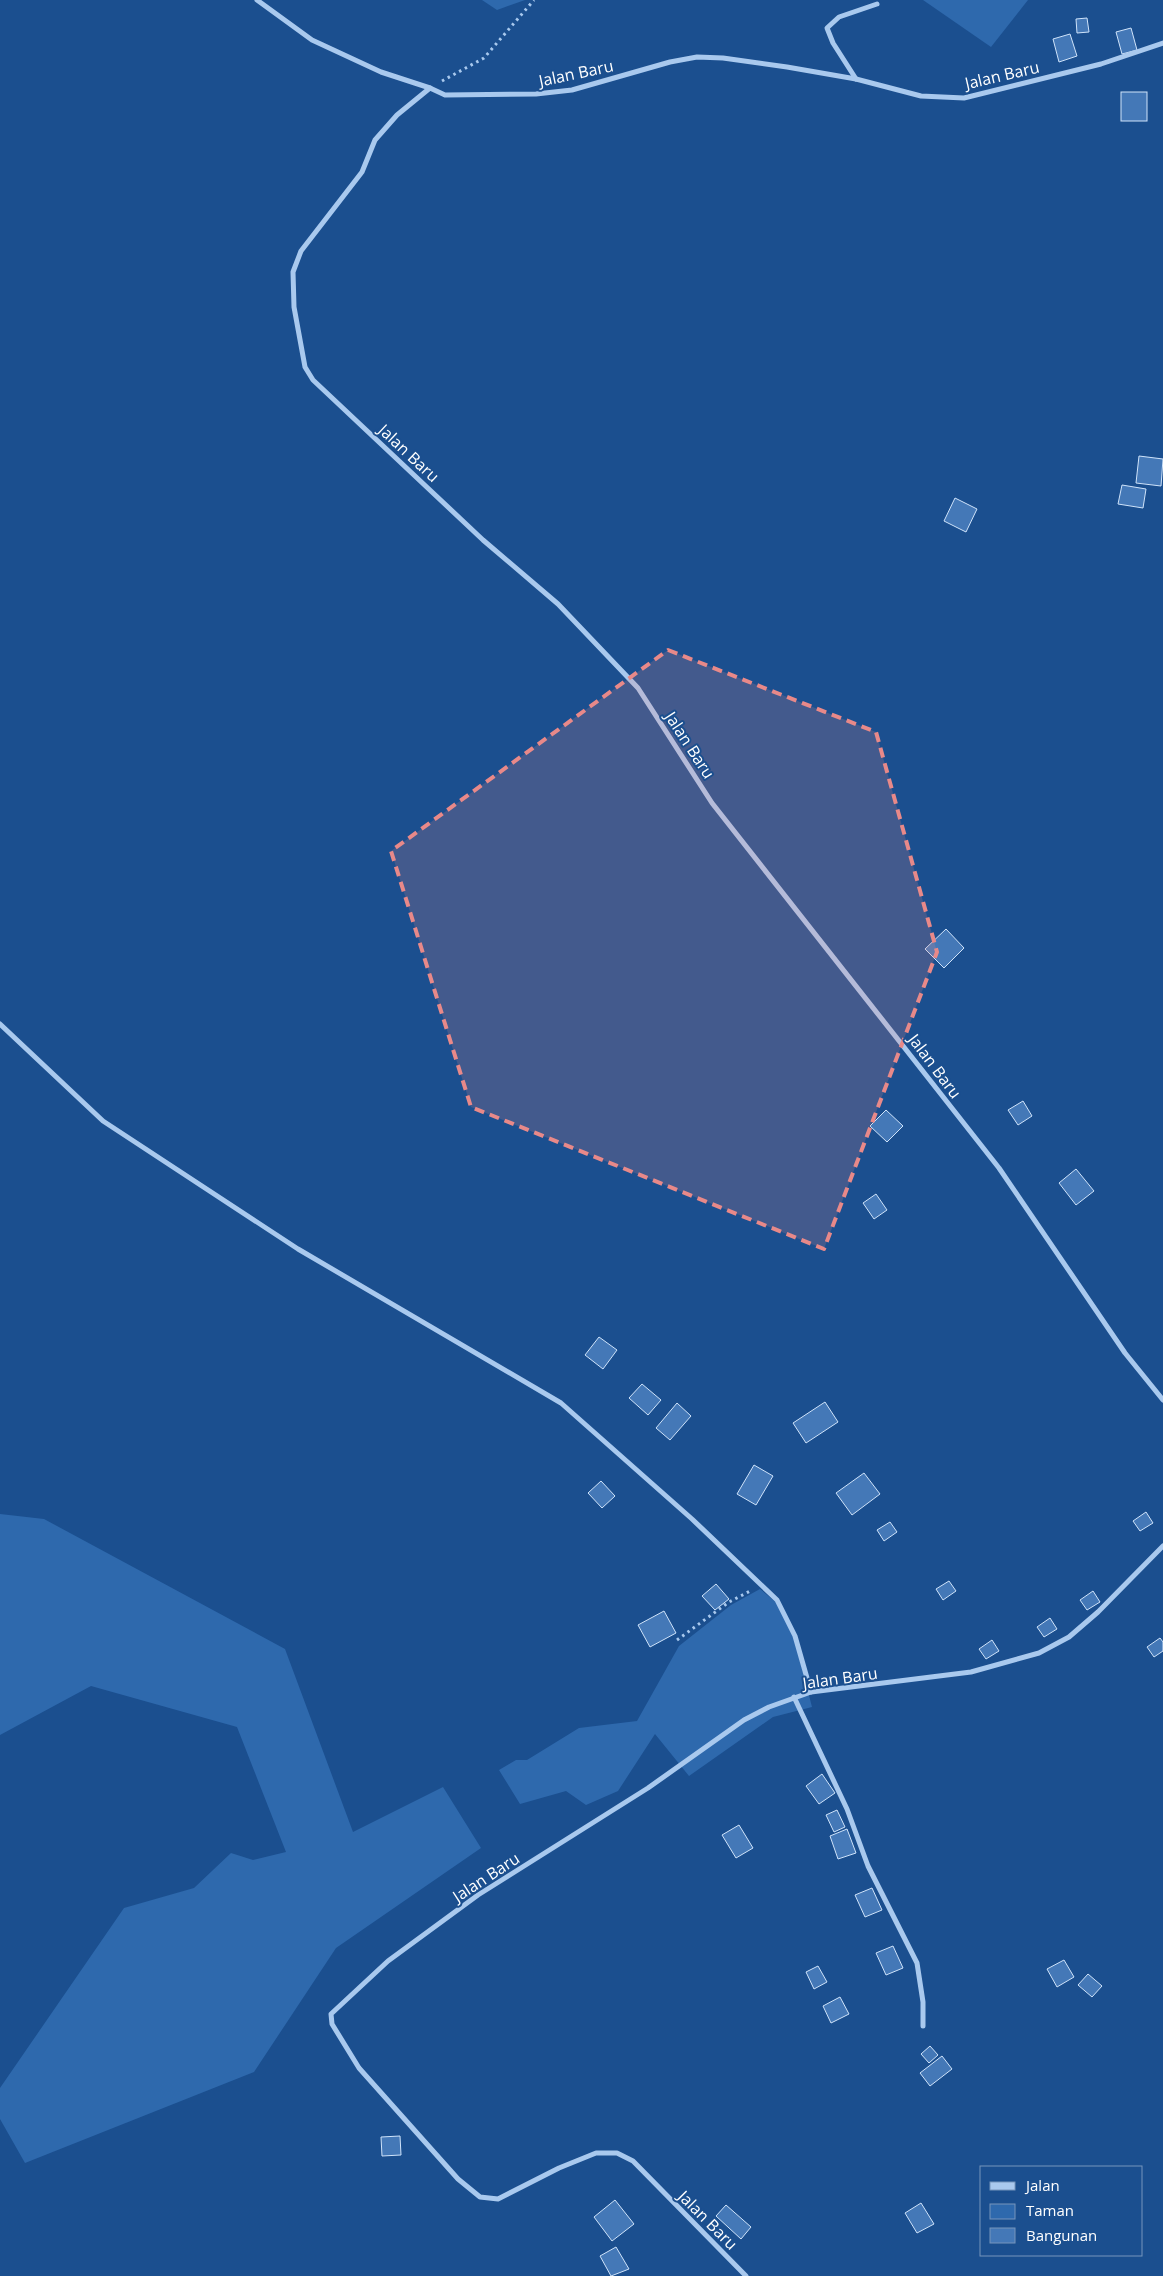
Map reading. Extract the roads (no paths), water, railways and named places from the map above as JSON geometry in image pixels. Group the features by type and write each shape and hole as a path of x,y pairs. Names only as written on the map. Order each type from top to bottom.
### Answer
{"street":[{"path":"257,0 312,40 381,72 430,88"},
{"path":"856,79 833,43 828,28 839,17 877,4"},
{"name":"Jalan Baru","path":"1163,43 1101,64 964,98 921,96 856,79 750,62 697,57 670,62 572,90 536,94 445,95 430,88 397,115 375,140 362,172 301,251 293,272 294,307 305,368 313,380 476,534 558,604 638,688 712,803 999,1168 1124,1353 1163,1400"},
{"path":"0,1024 103,1122 298,1248 561,1404 692,1519 777,1600 792,1630 811,1692"},
{"name":"Jalan Baru","path":"746,2276 633,2161 617,2153 596,2153 559,2168 498,2199 480,2197 458,2179 359,2068 332,2024 331,2014 388,1961 478,1895 648,1788 744,1720 794,1697 811,1692 972,1672 1040,1653 1069,1637 1098,1612 1163,1546"},
{"path":"794,1697 847,1809 868,1866 917,1963 921,1983 923,2026"}]}
